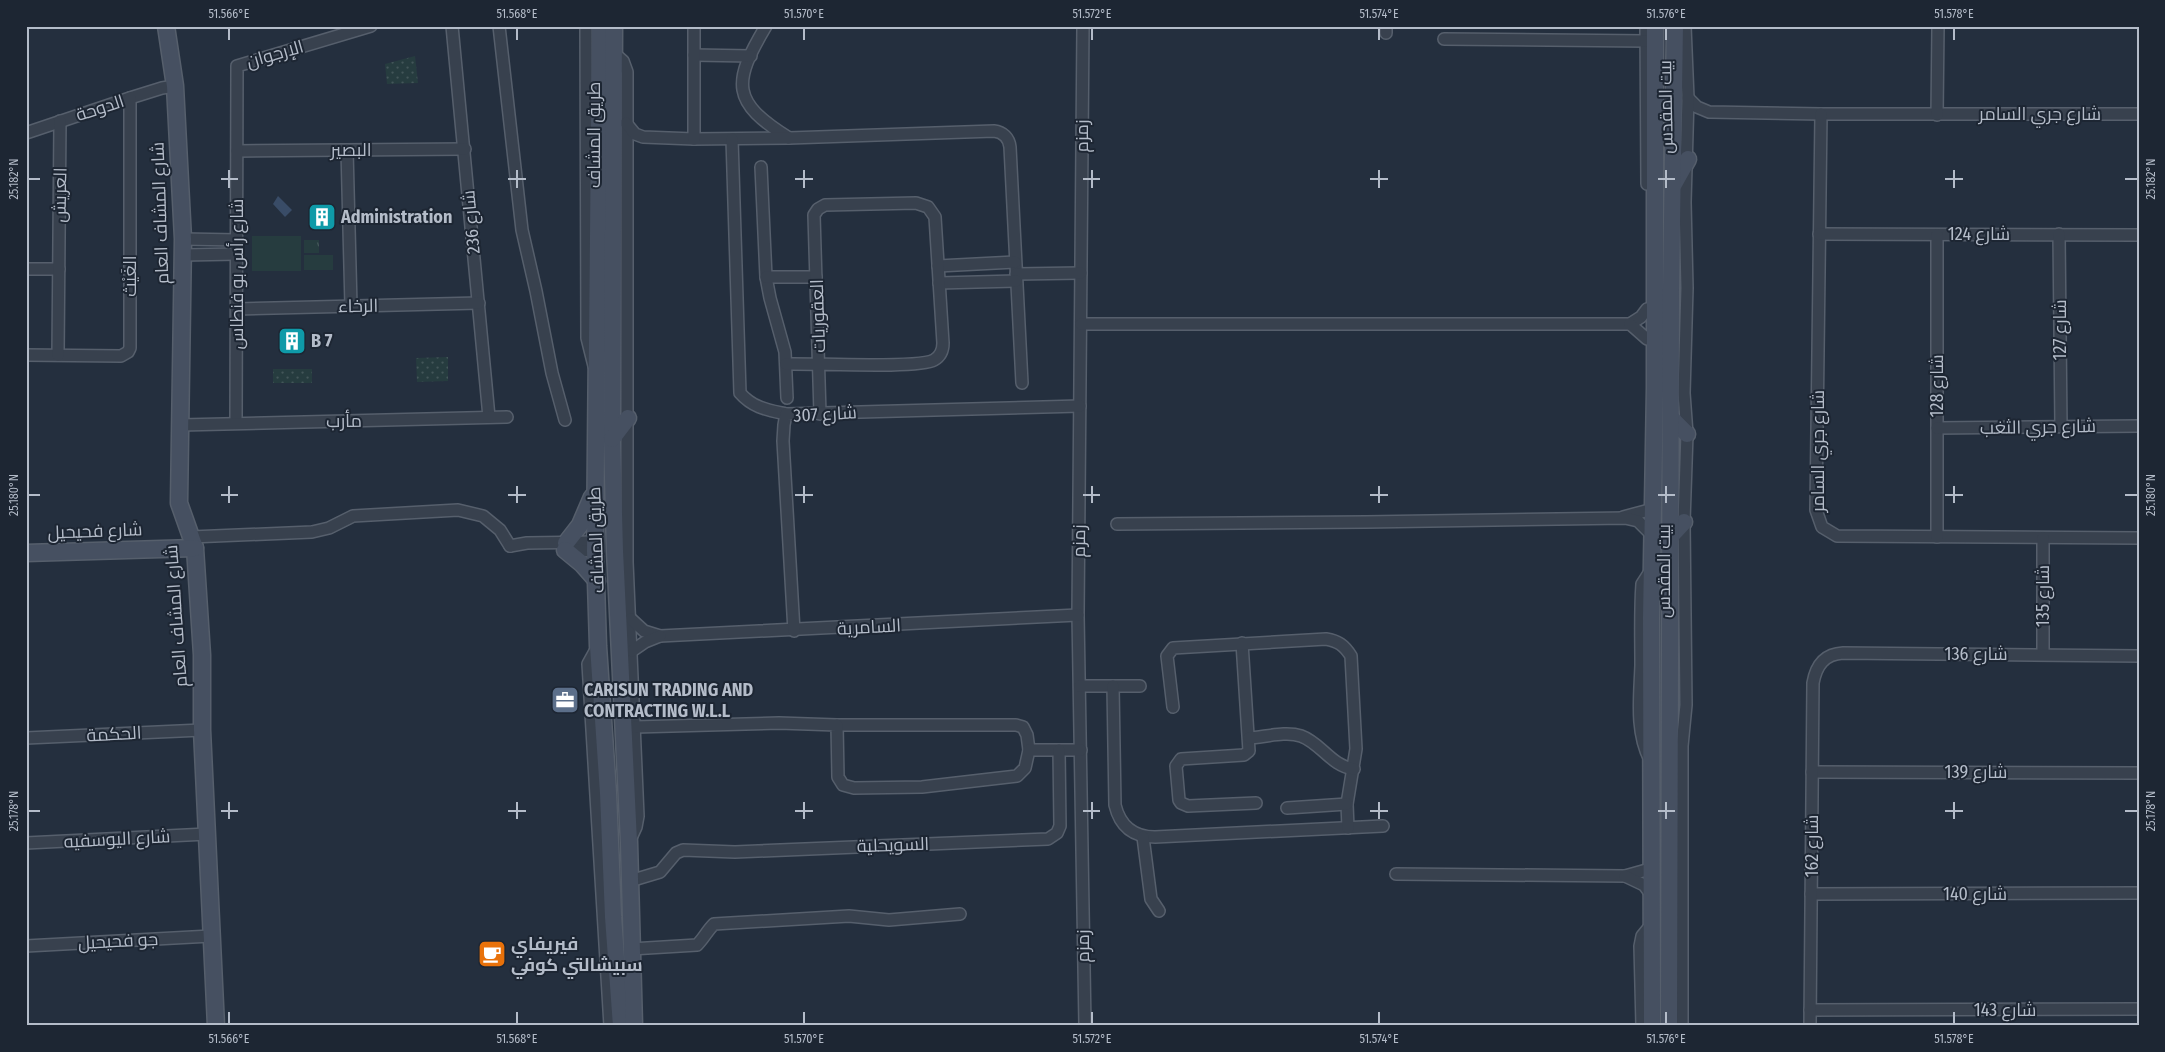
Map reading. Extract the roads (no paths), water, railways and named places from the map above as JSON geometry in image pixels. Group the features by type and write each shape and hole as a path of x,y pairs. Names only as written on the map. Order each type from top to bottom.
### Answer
{"street":[{"name":"شارع المشاف العام","path":"166,26 175,86 183,247 179,503 193,542 202,656 202,730 216,1026"},
{"name":"الإرجوان","path":"237,66 371,26"},
{"name":"شارع 236","path":"452,26 489,418"},
{"path":"499,26 522,230 552,373 565,420"},
{"name":"طريق المشاف","path":"586,26 587,338 590,356 597,372"},
{"name":"طريق المشاف","path":"600,26 595,546 598,646 621,1026"},
{"name":"طريق المشاف","path":"614,26 612,439 615,551 629,842 634,1026"},
{"path":"694,26 694,139"},
{"path":"766,26 751,56 743,79 744,97 749,106 766,123 789,138"},
{"name":"زمزم","path":"1082,26 1078,615 1085,1026"},
{"name":"بيت المقدس","path":"1646,26 1654,436 1650,869 1652,1026"},
{"name":"بيت المقدس","path":"1654,436 1648,417 1647,309 1651,270 1655,26"},
{"name":"بيت المقدس","path":"1669,1026 1670,537 1675,26"},
{"name":"بيت المقدس","path":"1682,1026 1682,746 1686,705 1684,522 1687,434 1684,394 1687,288 1685,202 1688,159 1685,26"},
{"path":"1938,26 1938,115"},
{"path":"1444,39 1646,41"},
{"name":"طريق المشاف","path":"614,53 622,61 627,72 628,562 638,816 636,827 629,842"},
{"path":"694,55 751,56"},
{"name":"شارع رأس بو فنطاس","path":"236,423 237,66"},
{"name":"الدوحة","path":"26,133 130,98 175,86"},
{"name":"الغَيْث","path":"26,355 121,356 128,352 130,348 130,98"},
{"path":"1688,98 1697,107 1709,112"},
{"path":"1687,128 1699,116 1709,112"},
{"name":"شارع جري السامر","path":"1709,112 1938,115 2139,114"},
{"name":"شارع جري السامر","path":"1821,114 1816,510 1817,518 1822,527 1837,536 2139,538"},
{"name":"العريش","path":"58,355 60,121"},
{"path":"626,123 635,134 643,137 694,139 789,138 994,131 1004,135 1010,147 1022,383"},
{"path":"626,156 643,137"},
{"path":"732,139 740,393 748,402 757,407 786,414"},
{"name":"البصير","path":"237,151 465,149"},
{"path":"347,150 351,306"},
{"path":"1673,189 1688,159"},
{"path":"761,167 766,277 772,309 783,341 786,364 786,398"},
{"name":"العقوريات","path":"820,414 814,219 816,212 825,205 922,204 928,207 935,217 938,266"},
{"name":"شارع 124","path":"1820,234 2139,235"},
{"name":"شارع 127","path":"2060,234 2061,426"},
{"name":"شارع 128","path":"1937,235 1937,537"},
{"path":"183,247 237,240"},
{"path":"183,247 237,254"},
{"path":"786,364 920,363 933,361 941,354 943,349 938,266 1016,272 1081,272"},
{"path":"26,269 59,268"},
{"path":"939,283 1016,272"},
{"path":"766,277 816,277"},
{"name":"الرخاء","path":"237,309 479,303"},
{"path":"1081,324 1630,324 1641,317 1647,309"},
{"path":"1630,324 1648,338"},
{"name":"شارع 307","path":"794,631 783,433 786,414 1080,406"},
{"name":"مأرب","path":"181,425 507,417"},
{"path":"612,439 628,418"},
{"path":"1672,419 1687,434"},
{"name":"شارع جري الثغب","path":"1937,428 2139,426"},
{"path":"566,546 580,524 595,488"},
{"path":"1618,518 1653,509 1661,521 1662,598 1670,648"},
{"path":"193,542 312,532 328,528 353,516 458,510 472,512 488,520 500,530 510,546 524,549 595,546"},
{"path":"1117,524 1618,518 1638,521 1652,535"},
{"path":"1670,537 1684,522"},
{"name":"شارع 135","path":"2043,538 2043,654"},
{"name":"شارع فحيحيل","path":"26,553 193,542"},
{"path":"566,546 597,581"},
{"name":"السامرية","path":"631,620 644,631 660,636 794,631 1078,615"},
{"name":"السامرية","path":"632,651 645,642 660,636"},
{"path":"1172,707 1167,656 1169,651 1178,648 1242,643 1326,639 1336,641 1345,647 1351,656 1356,749 1347,804 1348,828"},
{"path":"1242,643 1250,749 1246,754 1184,758 1176,766 1179,800 1181,803 1188,806 1256,803"},
{"name":"طريق المشاف","path":"598,646 588,664 610,1026"},
{"name":"شارع 136","path":"1818,666 1828,656 1843,653 2139,656"},
{"name":"شارع 162","path":"1810,1026 1813,683 1818,666"},
{"path":"1080,686 1140,686"},
{"path":"1114,686 1115,805 1118,816 1124,826 1133,833 1144,837 1384,826"},
{"path":"635,728 780,723 836,725 1016,725 1023,727 1027,735 1028,750 1025,768 1017,776 922,786 854,788 843,785 838,777 836,725"},
{"name":"الحكمة","path":"26,738 202,730"},
{"path":"1249,738 1298,735 1309,741 1339,765 1354,769"},
{"path":"1028,750 1080,750"},
{"name":"السويحلية","path":"630,881 663,870 676,853 691,849 735,852 1048,839 1057,834 1060,826 1059,750"},
{"name":"شارع 139","path":"1812,772 2139,773"},
{"path":"1287,808 1347,804"},
{"name":"شارع اليوسفيه","path":"26,843 207,834"},
{"path":"1144,837 1151,899 1159,911"},
{"path":"629,860 653,873"},
{"path":"1396,874 1625,876 1650,869 1658,876 1662,886 1662,958 1669,996"},
{"path":"1625,876 1644,885 1650,893"},
{"name":"شارع 140","path":"1811,894 2139,894"},
{"path":"631,949 697,945 714,924 849,916 888,920 960,914"},
{"name":"بيت المقدس","path":"1642,1026 1640,946 1642,936 1651,925"},
{"name":"جو فحيحيل","path":"26,946 211,936"},
{"name":"شارع 143","path":"1810,1010 2139,1009"}],"water":[{"path":"278,196 292,210 285,217 273,204"}],"place":[{"name":"Administration","path":"322,217"},
{"name":"B 7","path":"292,341"},
{"name":"CARISUN TRADING AND CONTRACTING W.L.L","path":"565,700"},
{"name":"فيريفاي سبيشالتي كوفي","path":"492,954"}]}
